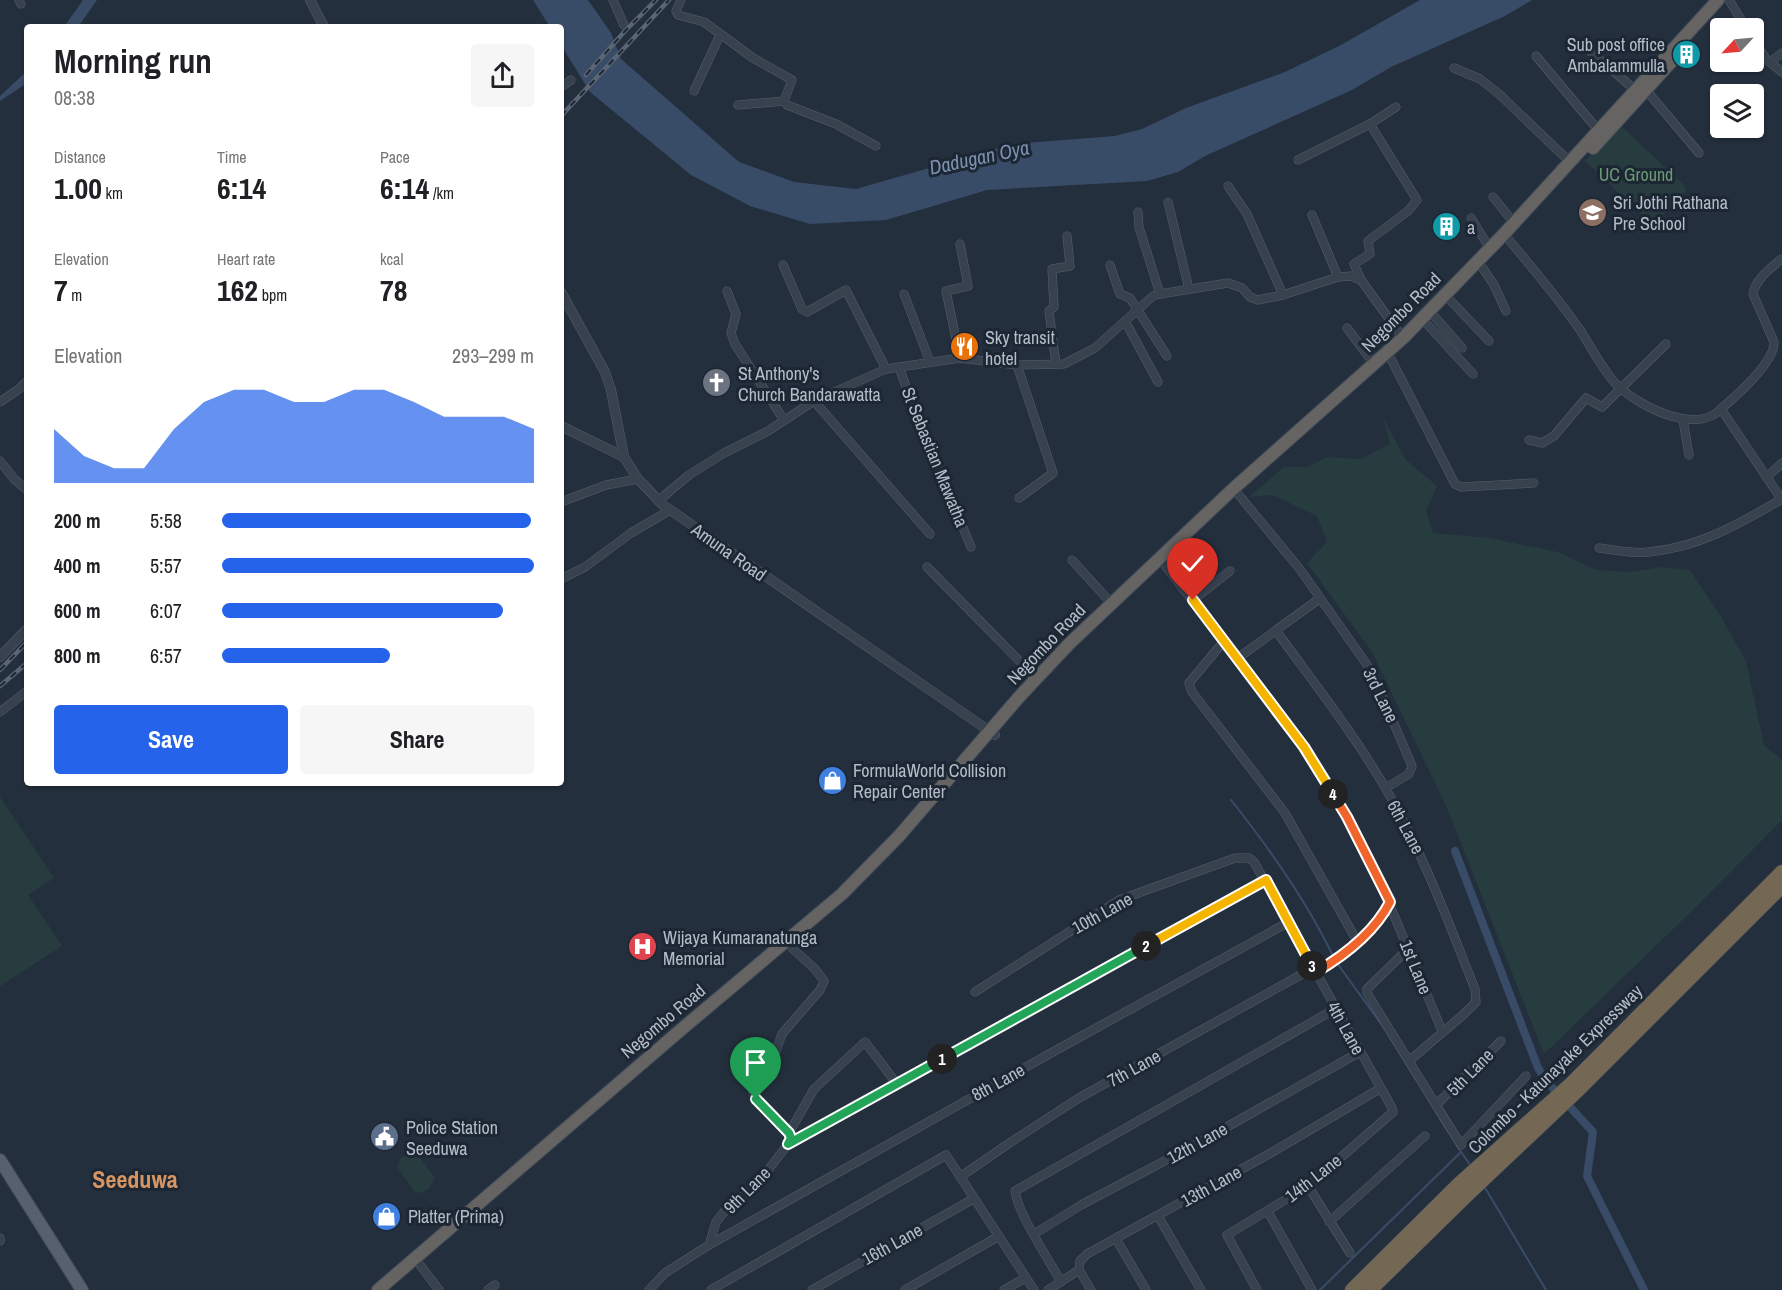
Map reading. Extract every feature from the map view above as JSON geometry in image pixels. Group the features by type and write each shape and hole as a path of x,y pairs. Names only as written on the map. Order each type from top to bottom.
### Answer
{"highway":[{"name":"Negombo Road","path":"378,1290 842,894 1074,648 1238,494 1391,359 1431,320 1509,240 1718,0"},
{"name":"Negombo Road","path":"390,1290 679,1041 847,901 904,841 1036,678 1233,489 1403,338 1490,249 1598,130 1729,0"},
{"name":"Colombo - Katunayake Expressway","path":"1574,1088 1782,873"},
{"name":"Colombo - Katunayake Expressway","path":"1352,1290 1574,1088 1782,886"},
{"name":"Colombo - Katunayake Expressway","path":"1370,1290 1463,1190"}],"main road":[{"path":"0,1160 4,1175 82,1290"}],"street":[{"path":"310,0 322,24"},
{"path":"613,0 624,25"},
{"path":"681,0 676,11 678,15 704,22 753,58 792,80 784,100"},
{"path":"1729,0 1740,18"},
{"path":"694,91 720,35"},
{"path":"1591,52 1640,90 1699,153"},
{"path":"1770,63 1782,53"},
{"path":"1536,56 1598,130"},
{"path":"1764,56 1782,72"},
{"path":"1454,68 1480,79 1570,162"},
{"path":"564,85 571,80"},
{"path":"738,105 784,100"},
{"path":"784,100 787,105 836,124 876,146"},
{"path":"1298,160 1370,124 1396,107"},
{"path":"1370,124 1418,200 1408,212 1368,241 1370,254 1354,264 1361,280 1403,338"},
{"path":"1228,186 1247,214 1283,295"},
{"path":"1493,197 1514,223"},
{"path":"1168,202 1189,289"},
{"path":"1138,212 1139,228 1160,294"},
{"path":"1312,215 1338,277"},
{"path":"1471,218 1490,249"},
{"path":"1056,364 1049,311 1054,307 1052,269 1070,266 1067,236"},
{"path":"1509,240 1545,283 1579,329 1604,369 1622,389 1652,408 1683,420 1715,415 1745,388 1774,348 1774,342 1753,294 1754,286 1782,259"},
{"path":"960,244 968,286 946,291 960,358"},
{"path":"783,265 802,309 807,312 846,290 886,369"},
{"path":"1110,265 1120,294 1128,296 1167,356"},
{"path":"1482,267 1494,285 1506,311"},
{"path":"658,501 689,475 724,453 768,431 814,401 886,369 960,358 1017,365 1064,364 1095,348 1154,296 1160,294 1228,283 1242,288 1250,297 1258,300 1283,295 1338,277 1351,276 1361,280"},
{"path":"727,291 736,314 731,333 735,344 784,420"},
{"path":"904,294 930,362"},
{"name":"Amuna Road","path":"564,297 605,372 611,390 624,457 638,479 658,501 993,733"},
{"path":"1450,300 1490,341"},
{"path":"1431,320 1462,348"},
{"path":"1431,320 1473,374"},
{"path":"1125,321 1158,382"},
{"path":"1347,328 1374,364"},
{"path":"1528,440 1542,443 1554,436 1586,398 1602,407 1666,344"},
{"path":"1391,359 1455,484 1461,487 1534,483"},
{"path":"1017,365 1053,473 1019,498"},
{"name":"St Sebastian Mawatha","path":"899,367 916,415 971,547"},
{"path":"0,402 24,384"},
{"path":"814,401 930,534"},
{"path":"1599,548 1647,552 1684,546 1728,531 1782,499 1721,409"},
{"path":"1683,420 1689,455"},
{"path":"564,427 624,457"},
{"path":"0,461 24,487"},
{"path":"1767,477 1782,463"},
{"path":"564,501 606,485 638,479"},
{"path":"1238,494 1299,568 1319,599 1239,658"},
{"path":"564,578 585,567 631,533 670,510"},
{"path":"1072,560 1112,603"},
{"name":"1st Lane","path":"1164,564 1239,658 1304,747 1347,817 1390,902 1442,1031"},
{"path":"927,567 1036,678"},
{"path":"1193,600 1230,571"},
{"name":"3rd Lane","path":"1319,599 1372,672 1412,766 1409,774 1386,788"},
{"path":"0,657 24,632"},
{"name":"6th Lane","path":"1277,632 1331,706 1386,788 1423,860 1475,989 1476,1002 1442,1031"},
{"path":"1224,640 1189,683 1192,692 1285,813 1358,943"},
{"path":"0,712 24,693"},
{"name":"10th Lane","path":"975,992 1119,900 1235,858 1248,858 1254,862 1266,880"},
{"name":"4th Lane","path":"1266,880 1393,1112"},
{"name":"9th Lane","path":"709,1245 716,1222 723,1213 759,1182 788,1144 1266,880"},
{"name":"7th Lane","path":"960,1177 1079,1098 1342,956 1358,943 1381,918 1390,902"},
{"name":"8th Lane","path":"649,1290 665,1273 709,1245 1050,1053 1289,922"},
{"path":"788,1144 791,1138 789,1133 756,1099 753,1092 773,1059 782,1034 820,990 824,981 815,969 792,948"},
{"path":"1408,950 1367,989 1367,993 1436,1105"},
{"path":"1061,1282 1034,1234 1016,1198 1015,1191 1335,1009"},
{"path":"1409,1061 1442,1031"},
{"name":"5th Lane","path":"1501,1041 1436,1105 1461,1145 1526,1076"},
{"path":"789,1133 814,1089 865,1042 897,1084"},
{"name":"12th Lane","path":"1034,1234 1081,1205 1193,1146 1360,1052"},
{"name":"13th Lane","path":"1048,1290 1079,1270 1080,1261 1087,1254 1158,1216 1381,1088"},
{"name":"14th Lane","path":"1257,1290 1227,1235 1308,1186 1393,1112"},
{"path":"1329,1222 1425,1136"},
{"path":"711,1290 945,1155 1034,1290"},
{"path":"1308,1186 1350,1253"},
{"name":"16th Lane","path":"812,1290 973,1199"},
{"path":"1268,1212 1312,1290"},
{"path":"1158,1216 1201,1290"},
{"path":"905,1290 999,1236"},
{"path":"1116,1239 1146,1290"},
{"path":"420,1266 439,1290"},
{"path":"1079,1270 1091,1290"},
{"path":"1004,1290 1025,1278"}],"green space":[{"name":"UC Ground","path":"1619,124 1685,186 1686,191 1653,225 1585,161"},
{"path":"1383,418 1406,460 1437,486 1426,511 1433,533 1489,538 1558,552 1596,570 1631,572 1662,567 1690,570 1720,615 1746,661 1764,745 1782,760 1782,820 1544,1054 1447,808 1372,652 1307,563 1327,542 1317,516 1272,495 1249,497 1284,467 1308,467 1328,457 1361,459 1390,444"},
{"path":"0,797 54,878 28,895 62,946 0,986"},
{"path":"411,1152 417,1154 435,1178 429,1189 419,1193 415,1192 397,1167 401,1158"}],"water":[{"path":"83,0 97,0 80,24 66,24"},
{"name":"Dadugan Oya","path":"533,0 588,0 611,33 621,59 739,162 794,182 856,189 1013,144 1115,136 1142,129 1186,108 1285,72 1341,45 1420,0 1532,0 1505,16 1391,67 1352,90 1205,156 1178,172 1147,181 987,190 886,220 810,224 750,206 691,175 590,92 564,50 564,24 548,24"},
{"path":"24,74 24,85 0,101 0,96"}],"waterway":[{"path":"1231,800 1287,876 1334,958"},
{"path":"1455,851 1538,1068 1548,1083 1593,1132 1587,1176 1644,1290"},
{"path":"1337,963 1384,1028 1449,1133"},
{"path":"1457,1146 1471,1166"},
{"path":"1320,1290 1461,1152"},
{"path":"1484,1186 1546,1290"}],"railway":[{"path":"586,75 656,0"},
{"path":"564,113 669,0"},
{"path":"0,670 24,645"},
{"path":"0,686 24,666"}],"place":[{"name":"Sub post office Ambalammulla","path":"1686,54"},
{"name":"Sri Jothi Rathana Pre School","path":"1592,212"},
{"name":"a","path":"1446,227"},
{"name":"Sky transit hotel","path":"964,347"},
{"name":"St Anthony's Church Bandarawatta","path":"717,383"},
{"name":"FormulaWorld Collision Repair Center","path":"832,780"},
{"name":"Wijaya Kumaranatunga Memorial","path":"642,947"},
{"name":"Police Station Seeduwa","path":"385,1137"},
{"name":"Platter (Prima)","path":"387,1216"}],"district":[{"name":"Seeduwa","path":"135,1179"}],"route":[{"path":"756,1099 789,1133 791,1138 788,1144 1266,880 1316,972 1358,943 1381,918 1390,902 1347,817 1304,747 1193,600"}]}
